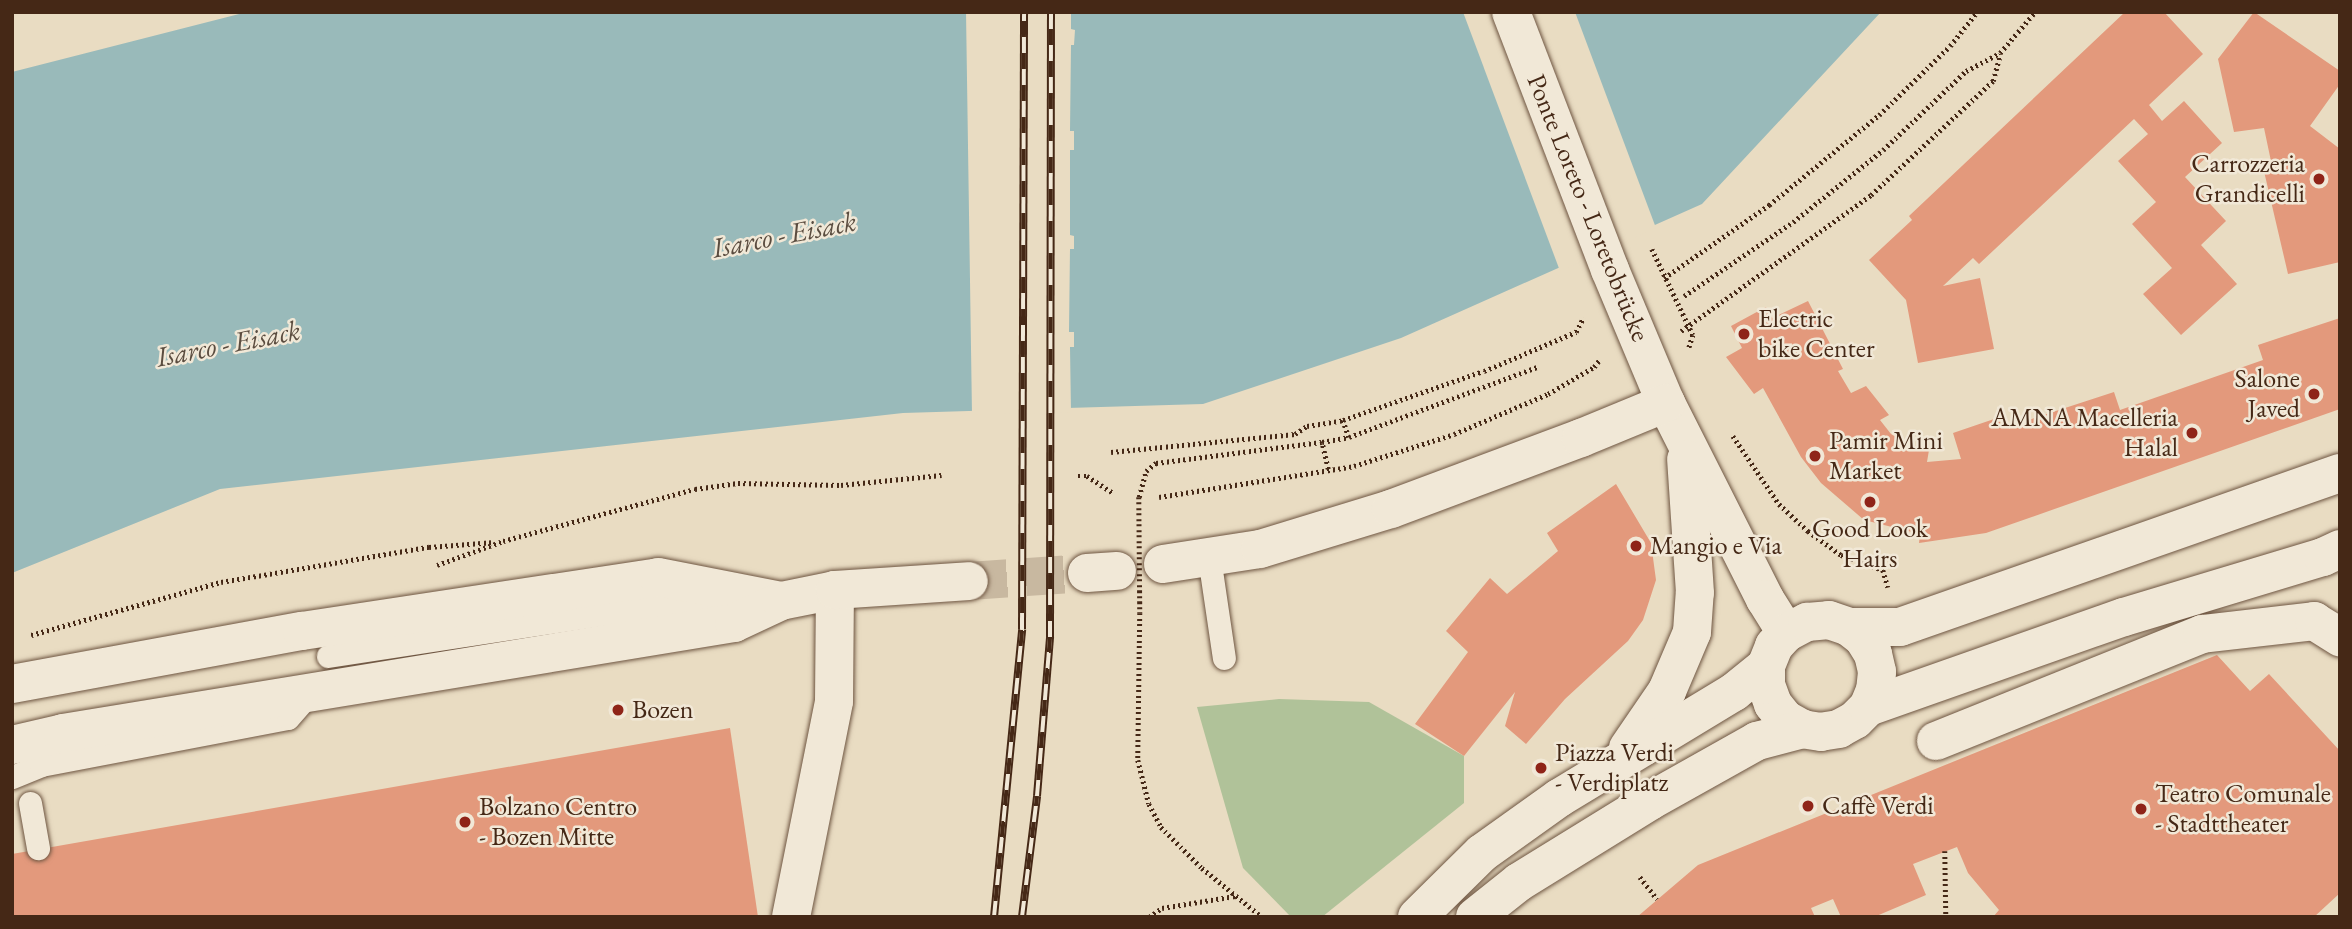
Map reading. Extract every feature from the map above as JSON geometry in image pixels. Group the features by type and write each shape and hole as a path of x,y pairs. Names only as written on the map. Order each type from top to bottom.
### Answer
{"main road":[{"name":"Ponte Loreto - Loretobrücke","path":"1511,12 1610,270 1666,402 1765,599 1786,633"},
{"path":"1163,564 1260,549 1391,509 1581,439 1666,402"},
{"path":"1621,757 1667,691 1692,632 1695,593 1685,443"},
{"path":"1849,627 1863,638 1873,654 1877,672 1875,690 1868,707 1855,720 1839,729 1821,732 1803,729 1785,719 1773,704 1766,685 1766,666 1774,646 1786,633 1807,622 1829,621 1849,627 1900,627 2340,473"},
{"path":"1868,707 2124,617 2323,557 2340,549"},
{"path":"12,684 302,631 658,577 782,601"},
{"path":"12,745 63,733 734,623 782,601 835,590 969,581"},
{"path":"791,917 834,701 835,590"},
{"path":"1936,741 2202,634 2314,621 2340,637"},
{"path":"1417,917 1482,853 1621,757 1734,692 1766,666"},
{"path":"1475,917 1519,882 1650,801 1757,741 1803,729"}],"lane":[{"path":"1209,557 1224,658"},
{"path":"328,656 740,593"},
{"path":"12,776 41,765 288,718 311,692"},
{"path":"30,803 38,848"}],"path":[{"path":"1664,278 1769,205 1879,115 1950,46 1977,12"},
{"path":"1684,296 1793,222 1883,150 1966,71 2000,53 2035,12"},
{"path":"1680,332 1880,187 1993,81 2000,53"},
{"path":"1652,249 1693,335 1689,348 1694,359"},
{"path":"1111,452 1295,434 1307,426 1343,420 1446,385 1560,340 1576,332 1583,321 1584,309"},
{"path":"1159,497 1354,466 1454,433 1548,394 1594,367 1600,361 1602,351"},
{"path":"1262,917 1202,868 1161,827 1149,804 1138,760 1139,497 1146,471 1156,463 1297,446 1349,436 1537,367"},
{"path":"1343,420 1349,436"},
{"path":"1727,425 1779,504 1808,531 1840,555 1883,570"},
{"path":"1295,434 1297,446"},
{"path":"1322,442 1328,469"},
{"path":"423,569 503,541 705,487 738,483 841,485 942,475"},
{"path":"1078,476 1087,476 1113,493"},
{"path":"25,636 221,582 429,547 503,541"},
{"path":"1945,851 1946,917"},
{"path":"1640,877 1657,899"},
{"path":"1149,917 1162,908 1236,895"}],"green space":[{"path":"1279,699 1369,702 1464,756 1464,803 1322,917 1291,917 1243,868 1197,707"}],"water":[{"name":"Isarco - Eisack","path":"247,12 1881,12 1702,204 1401,338 1203,404 903,413 220,489 12,573 12,72"}],"pier":[{"path":"966,12 1071,12 1071,29 1075,30 1074,45 1071,45 1070,131 1074,131 1074,150 1070,150 1070,235 1074,236 1074,249 1070,249 1069,332 1074,332 1074,347 1070,347 1071,412 972,415"},
{"path":"1463,12 1575,12 1656,228 1560,271"}],"building":[{"path":"2125,12 2164,12 2203,54 2149,105 2162,121 2184,101 2222,143 2185,177 2226,221 2201,245 2237,284 2181,335 2143,294 2172,268 2132,224 2156,202 2118,161 2148,134 2134,119 1979,264 1973,258 1943,286 1980,278 1994,349 1918,363 1906,300 1869,260 1912,220 1909,216"},
{"path":"2254,12 2340,71 2340,84 2310,126 2340,149 2340,262 2288,274 2263,167 2272,166 2264,128 2234,132 2218,59"},
{"path":"1808,301 1843,369 1838,371 1851,393 1866,386 1889,415 1880,420 1891,434 1907,444 1929,450 1927,462 1961,459 1953,433 1997,418 2004,428 2114,392 2120,410 2263,360 2258,345 2340,318 2340,409 1986,533 1919,543 1920,534 1864,520 1821,483 1801,457 1763,388 1754,394 1726,357 1742,348 1731,326 1766,307 1772,318"},
{"path":"1616,484 1651,543 1656,580 1643,620 1628,641 1565,699 1526,744 1505,726 1515,692 1464,756 1415,724 1468,652 1446,631 1490,578 1507,594 1558,551 1547,533"},
{"name":"Teatro Comunale - Stadttheater","path":"2217,655 2250,691 2269,674 2340,751 2340,893 2314,917 1993,917 1999,910 1968,873 1957,847 1913,864 1926,895 1874,917 1841,917 1833,899 1811,908 1815,917 1637,917 1698,865"},
{"name":"Bolzano Centro - Bozen Mitte","path":"730,728 758,917 12,917 12,854"}],"tunnel":[{"path":"969,581 1087,573"}],"railway":[{"path":"994,917 1022,629 1024,12"},
{"path":"1022,917 1037,796 1050,637 1051,12"}],"place":[{"name":"Carrozzeria Grandicelli","path":"2319,179"},
{"name":"Electric bike Center","path":"1744,334"},
{"name":"Salone Javed","path":"2314,394"},
{"name":"AMNA Macelleria Halal","path":"2192,433"},
{"name":"Pamir Mini Market","path":"1815,456"},
{"name":"Good Look Hairs","path":"1870,502"},
{"name":"Mangio e Via","path":"1636,546"},
{"name":"Bozen","path":"618,710"},
{"name":"Piazza Verdi - Verdiplatz","path":"1541,768"},
{"name":"Caffè Verdi","path":"1808,806"},
{"name":"Teatro Comunale - Stadttheater","path":"2141,809"},
{"name":"Bolzano Centro - Bozen Mitte","path":"465,822"}]}
